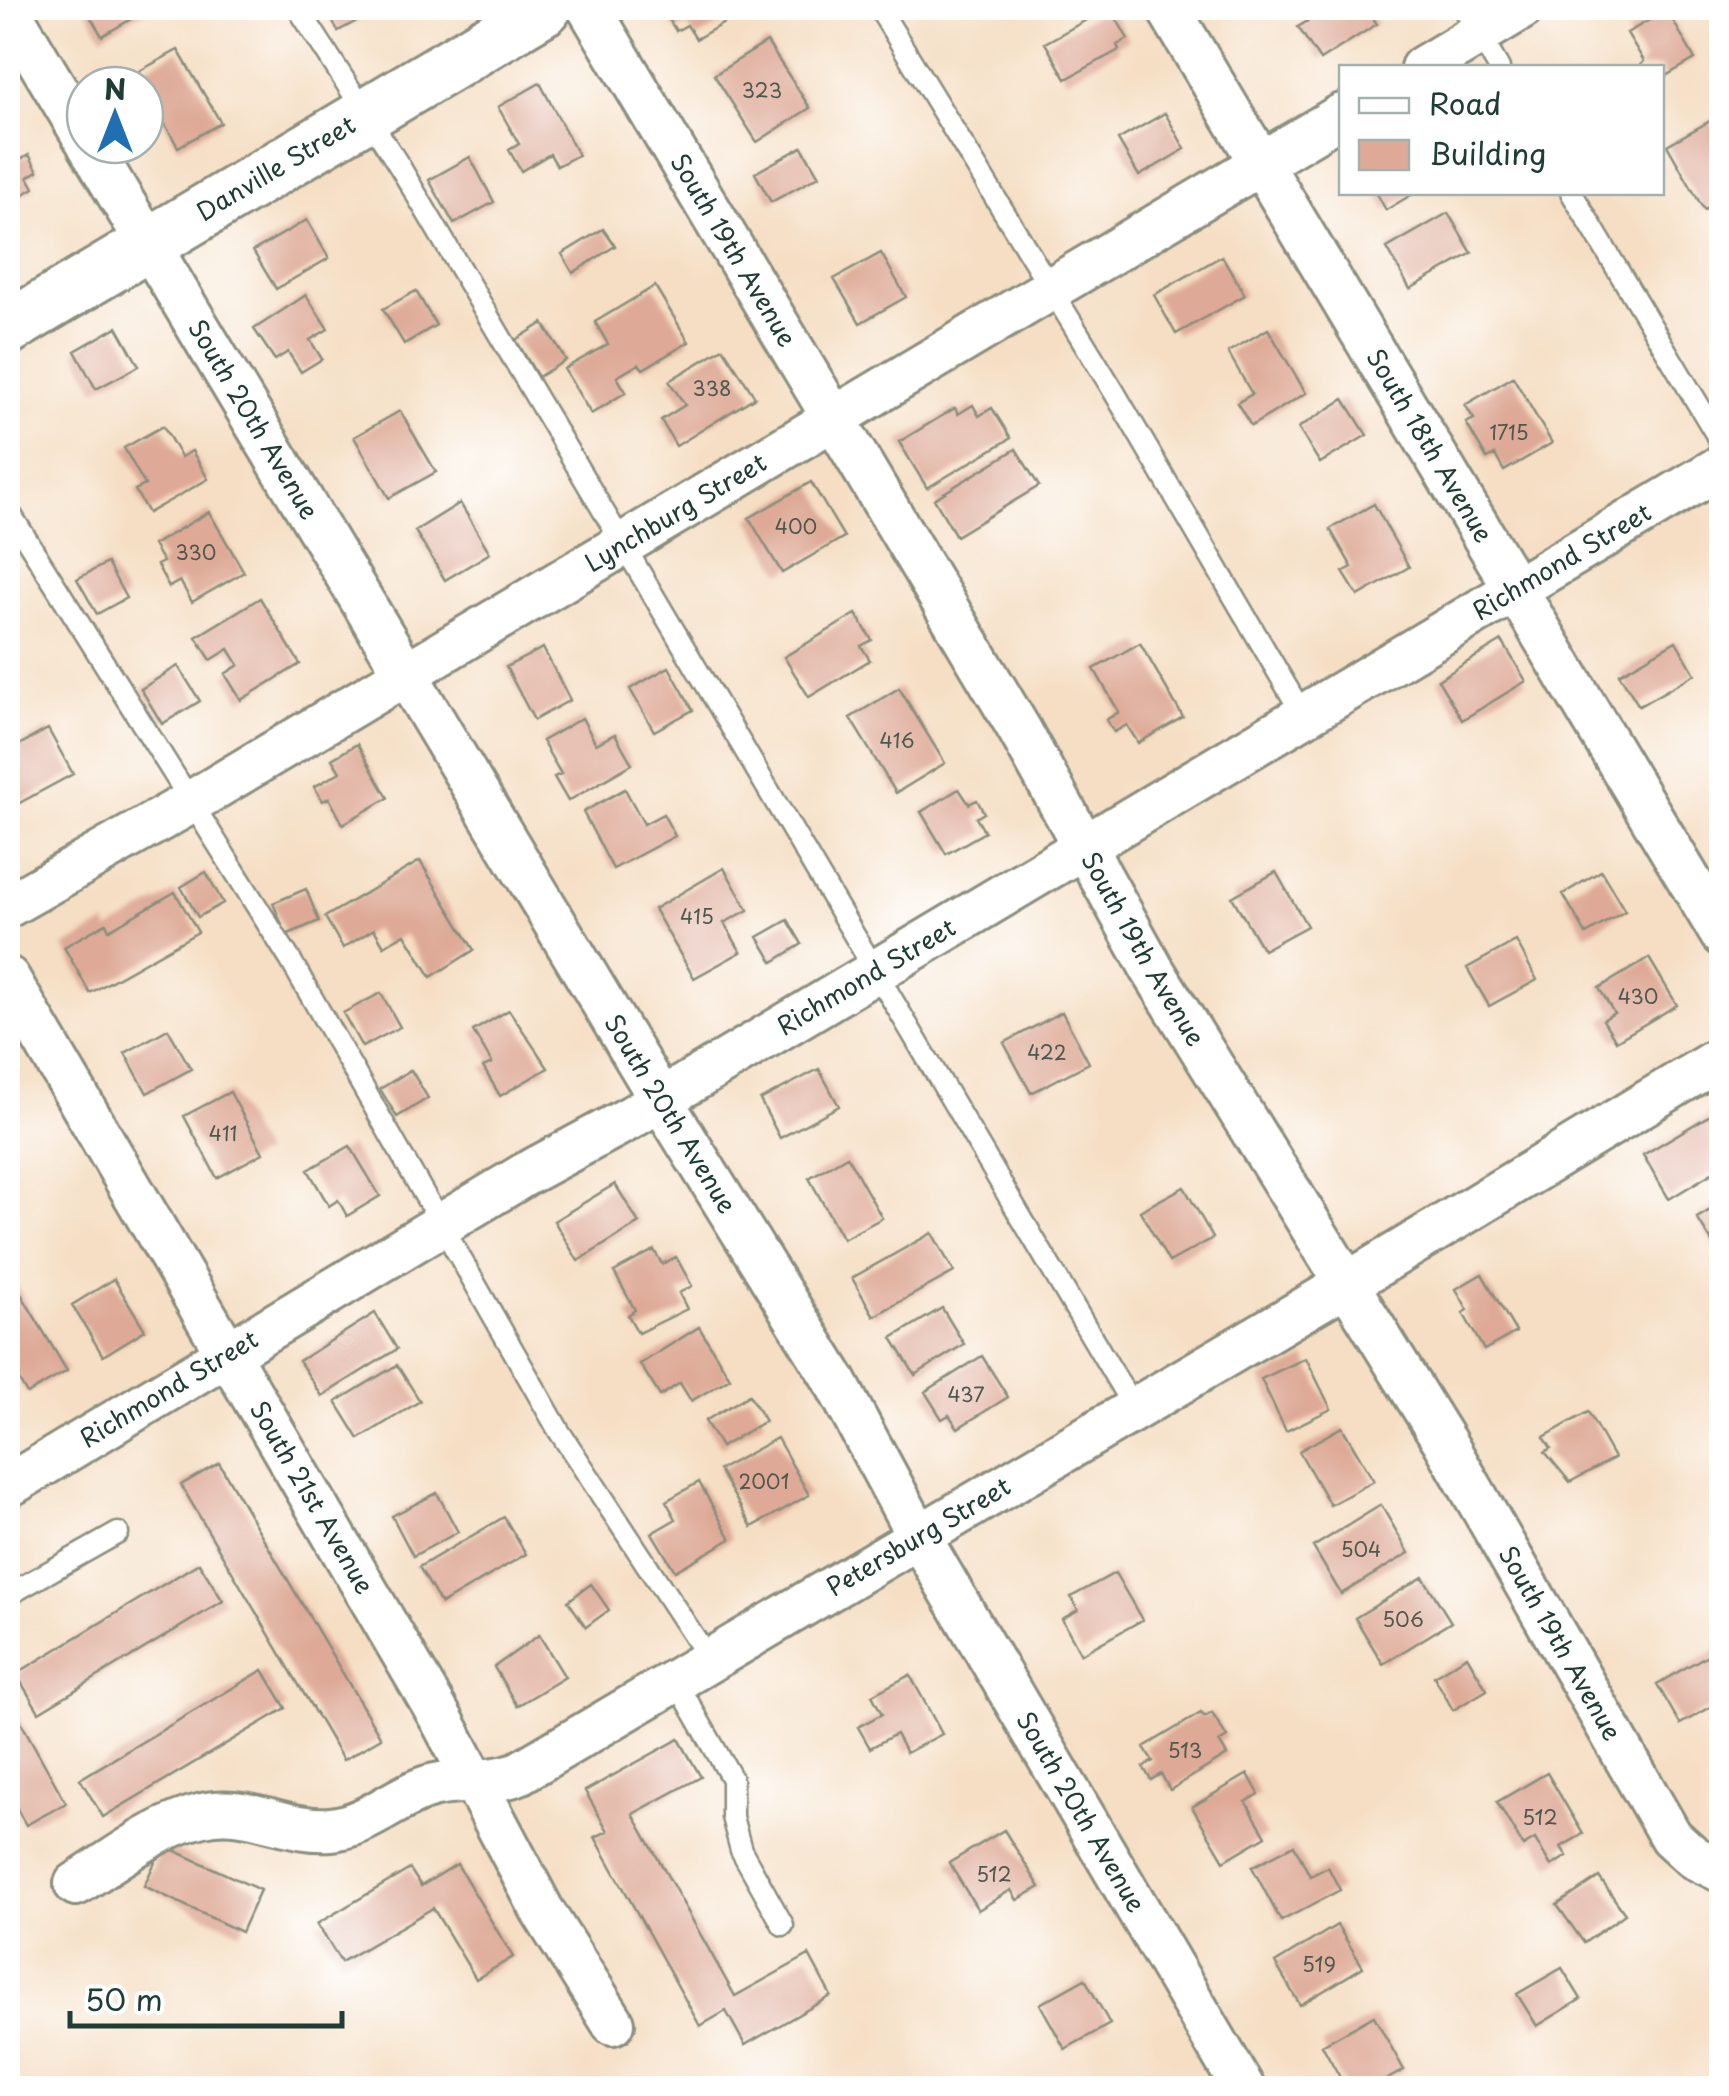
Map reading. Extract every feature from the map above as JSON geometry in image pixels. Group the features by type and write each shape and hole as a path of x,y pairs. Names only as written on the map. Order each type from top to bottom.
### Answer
{"street":[{"name":"Danville Street","path":"8,328 545,8"},
{"name":"South 19th Avenue","path":"589,8 1019,729 1152,969 1444,1440 1671,1837 1693,1858 1722,1871"},
{"name":"South 18th Avenue","path":"1168,8 1722,935"},
{"path":"1428,65 1522,8"},
{"path":"8,9 65,104"},
{"name":"Lynchburg Street","path":"8,906 194,802 1339,117"},
{"name":"South 20th Avenue","path":"102,165 660,1100 835,1381 919,1537 1243,2088"},
{"name":"Richmond Street","path":"8,1486 443,1222 660,1100 1722,466"},
{"name":"South 21st Avenue","path":"8,978 476,1784 542,1910 613,2023"},
{"name":"Petersburg Street","path":"76,1884 176,1822 209,1813 243,1813 294,1826 331,1829 365,1820 423,1788 476,1784 519,1772 1346,1285 1722,1056"}],"lane":[{"path":"298,8 366,114 1135,1410"},
{"path":"879,8 1051,288 1303,716"},
{"path":"1574,195 1722,444"},
{"path":"8,510 139,723 194,802 443,1222 693,1670 732,1779 732,1817 741,1850 783,1925"},
{"path":"8,1595 118,1533"}],"building":[{"path":"85,8 150,8 102,36"},
{"path":"325,8 381,8 338,31"},
{"path":"662,8 741,8 743,12 696,39 687,25 676,31"},
{"path":"1329,8 1366,8 1377,24 1320,60 1298,27"},
{"path":"1667,10 1695,59 1664,77 1664,65 1641,65 1644,61 1627,33"},
{"path":"1112,11 1128,39 1117,45 1119,50 1066,79 1045,43 1099,13 1101,17"},
{"path":"767,42 810,108 757,142 714,75"},
{"path":"178,50 221,123 178,147 165,124 165,65 151,65"},
{"path":"540,83 578,155 557,166 550,154 521,171 509,150 519,144 498,107"},
{"path":"1165,113 1185,149 1139,176 1118,140"},
{"path":"1719,116 1722,200 1704,210 1667,145"},
{"path":"802,147 819,176 771,202 755,173"},
{"path":"12,149 19,160 29,155 38,171 28,177 34,188 8,203 8,151"},
{"path":"470,157 494,202 454,224 429,180"},
{"path":"1378,195 1411,195 1386,210"},
{"path":"1448,213 1472,253 1410,289 1387,248"},
{"path":"307,220 329,258 276,289 253,251"},
{"path":"603,229 615,246 573,273 562,254"},
{"path":"881,253 906,297 860,323 834,279"},
{"path":"1222,256 1245,295 1176,334 1154,295"},
{"path":"655,286 689,342 643,369 639,364 617,377 626,392 591,414 564,369 608,344 595,322"},
{"path":"416,291 436,325 404,344 383,309"},
{"path":"306,295 328,329 310,340 322,359 301,372 288,352 275,360 254,329"},
{"path":"543,323 566,360 538,377 516,340"},
{"path":"117,327 139,366 96,389 75,351"},
{"path":"1268,329 1306,393 1251,426 1237,403 1252,394 1228,352"},
{"path":"723,348 755,397 676,446 661,420 685,405 669,381"},
{"path":"1513,377 1552,443 1504,471 1495,455 1487,459 1466,423 1474,419 1465,405"},
{"path":"1344,399 1367,435 1320,463 1298,428"},
{"path":"973,405 979,416 992,408 1011,438 927,488 899,442 955,408 958,414"},
{"path":"400,411 436,472 389,498 354,437"},
{"path":"163,426 181,457 192,451 208,479 148,513 135,490 145,485 124,448"},
{"path":"1016,449 1039,486 956,536 934,499"},
{"path":"811,482 844,537 782,573 749,518"},
{"path":"460,503 490,553 445,580 415,531"},
{"path":"1374,504 1409,567 1358,596 1343,572 1352,567 1330,529"},
{"path":"209,512 244,572 192,602 180,581 169,587 157,565 163,562 153,545"},
{"path":"107,563 126,598 97,614 77,579"},
{"path":"260,598 300,664 241,700 225,674 239,665 229,649 211,660 196,637"},
{"path":"856,614 872,640 861,646 870,660 809,697 784,657"},
{"path":"1502,641 1526,681 1462,720 1438,680"},
{"path":"1676,641 1695,674 1639,706 1619,674"},
{"path":"1140,643 1183,717 1138,743 1127,725 1114,732 1106,720 1119,712 1094,669"},
{"path":"543,648 570,700 534,720 506,667"},
{"path":"178,666 200,701 162,724 141,689"},
{"path":"669,667 693,710 654,731 630,689"},
{"path":"899,688 945,763 896,793 850,718"},
{"path":"582,718 596,744 615,734 632,764 568,801 554,777 561,774 542,741"},
{"path":"48,729 73,774 12,807 8,798 8,751"},
{"path":"357,744 388,798 343,824 329,798 323,801 314,787 340,772 332,759"},
{"path":"625,789 644,824 663,814 675,836 613,869 583,812"},
{"path":"959,789 969,804 977,800 984,813 976,818 985,832 946,854 921,812"},
{"path":"420,861 474,950 431,977 405,934 384,946 374,929 343,948 325,917"},
{"path":"724,868 748,910 724,923 741,952 694,978 654,909"},
{"path":"1601,871 1625,911 1586,934 1563,894"},
{"path":"206,872 223,903 198,917 181,887"},
{"path":"1276,872 1307,926 1263,950 1232,897"},
{"path":"306,889 319,921 286,935 273,903"},
{"path":"175,892 198,932 90,993 64,947 106,923 109,930"},
{"path":"788,920 802,944 773,962 758,937"},
{"path":"1516,941 1537,980 1489,1006 1467,968"},
{"path":"1649,958 1677,1005 1616,1041 1603,1020 1614,1013 1599,988"},
{"path":"381,993 400,1027 362,1047 343,1013"},
{"path":"509,1010 548,1068 500,1096 483,1067 492,1063 473,1031"},
{"path":"1062,1012 1089,1063 1031,1093 1004,1043"},
{"path":"168,1029 191,1069 147,1093 125,1053"},
{"path":"819,1069 839,1106 780,1138 760,1100"},
{"path":"411,1070 428,1098 397,1117 380,1089"},
{"path":"230,1092 263,1153 217,1178 184,1116"},
{"path":"1722,1108 1722,1167 1669,1199 1643,1155"},
{"path":"350,1146 380,1196 347,1216 338,1200 329,1206 308,1170"},
{"path":"847,1156 882,1218 843,1239 809,1178"},
{"path":"615,1184 639,1223 578,1261 554,1221"},
{"path":"1184,1187 1213,1238 1169,1262 1140,1211"},
{"path":"1722,1203 1722,1249 1718,1252 1697,1218"},
{"path":"932,1233 954,1272 874,1316 852,1278"},
{"path":"654,1250 662,1264 676,1257 692,1286 679,1293 687,1309 638,1333 628,1315 635,1310 614,1272"},
{"path":"1482,1274 1516,1332 1484,1350 1463,1313 1468,1310 1456,1289"},
{"path":"12,1279 67,1371 27,1394 8,1360 8,1282"},
{"path":"114,1279 145,1330 103,1356 72,1305"},
{"path":"942,1308 964,1344 915,1375 892,1338"},
{"path":"375,1313 397,1349 322,1396 299,1361"},
{"path":"699,1327 730,1378 691,1401 680,1383 660,1396 640,1364"},
{"path":"982,1356 1008,1397 958,1428 949,1415 942,1419 925,1392"},
{"path":"1306,1358 1331,1409 1286,1431 1261,1379"},
{"path":"397,1365 420,1401 359,1439 336,1402"},
{"path":"749,1395 765,1421 721,1447 705,1421"},
{"path":"1588,1412 1614,1458 1570,1482 1545,1452 1551,1448 1544,1437"},
{"path":"1342,1427 1374,1481 1330,1505 1299,1451"},
{"path":"777,1438 809,1495 752,1527 719,1470"},
{"path":"219,1463 381,1738 343,1760 181,1485"},
{"path":"699,1482 731,1539 675,1571 652,1533 676,1519 666,1501"},
{"path":"437,1493 458,1532 413,1556 392,1516"},
{"path":"1381,1505 1409,1553 1341,1594 1313,1547"},
{"path":"504,1517 526,1554 441,1604 419,1567"},
{"path":"199,1563 223,1601 39,1712 16,1674"},
{"path":"1115,1573 1142,1620 1081,1654 1062,1619 1078,1610 1071,1597"},
{"path":"1423,1577 1451,1622 1383,1664 1355,1618"},
{"path":"591,1584 609,1610 586,1627 568,1601"},
{"path":"539,1635 565,1677 517,1706 494,1667"},
{"path":"1720,1648 1722,1701 1680,1724 1657,1684"},
{"path":"1467,1656 1487,1690 1453,1710 1434,1676"},
{"path":"263,1670 286,1708 103,1817 80,1779"},
{"path":"910,1675 942,1734 906,1753 896,1734 870,1748 858,1727 882,1714 872,1695"},
{"path":"8,1699 66,1803 26,1825 8,1793"},
{"path":"1201,1713 1204,1717 1212,1713 1227,1737 1219,1742 1227,1755 1170,1790 1161,1774 1151,1780 1143,1767 1153,1761 1144,1747"},
{"path":"679,1739 701,1777 633,1814 735,1996 809,1955 831,1996 745,2045 726,2011 700,2026 595,1837 608,1831 585,1791"},
{"path":"1547,1773 1583,1834 1561,1847 1567,1856 1551,1866 1535,1839 1523,1846 1497,1802"},
{"path":"1248,1774 1259,1794 1246,1802 1266,1836 1224,1861 1192,1807"},
{"path":"1004,1830 1040,1887 1017,1900 1011,1890 978,1910 949,1863"},
{"path":"163,1845 260,1890 241,1932 144,1886"},
{"path":"1294,1845 1310,1876 1328,1867 1340,1890 1281,1921 1252,1867"},
{"path":"457,1864 513,1957 476,1979 433,1908 341,1962 317,1924 410,1869 421,1886"},
{"path":"1599,1877 1625,1914 1584,1943 1557,1905"},
{"path":"1337,1925 1363,1967 1300,2005 1275,1963"},
{"path":"1562,1968 1581,1999 1537,2026 1517,1994"},
{"path":"1085,1979 1110,2024 1065,2049 1040,2004"},
{"path":"1374,2016 1404,2070 1371,2088 1346,2088 1322,2045"}]}
